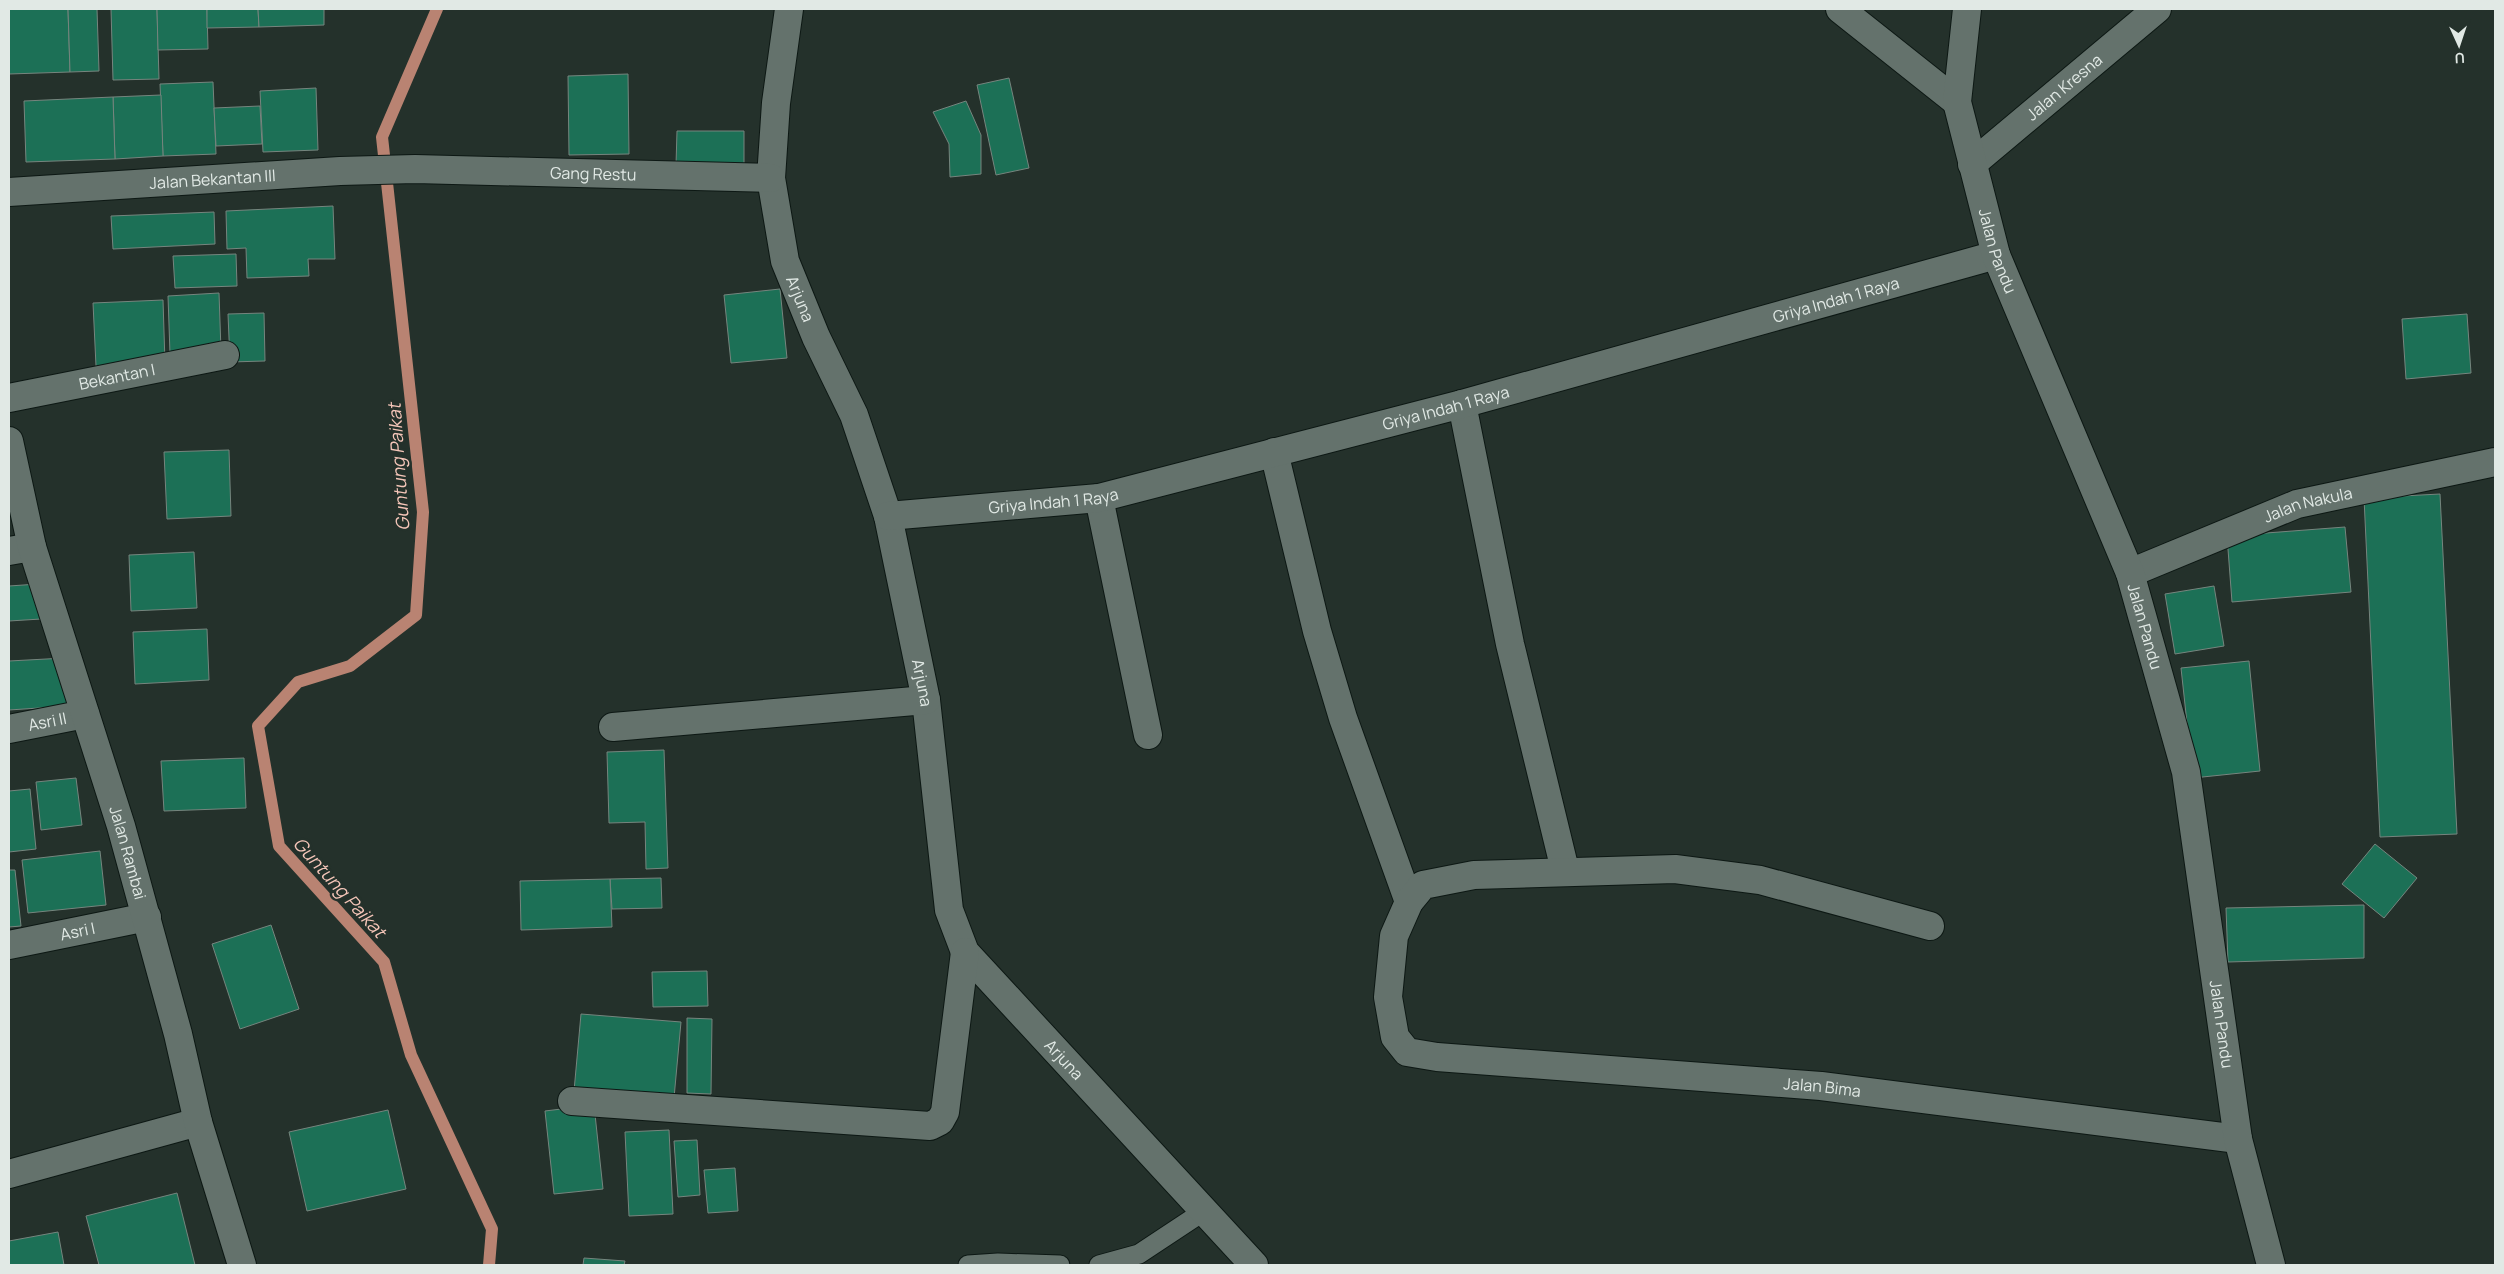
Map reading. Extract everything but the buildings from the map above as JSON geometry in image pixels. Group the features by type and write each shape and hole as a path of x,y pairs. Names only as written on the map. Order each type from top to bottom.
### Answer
{"street":[{"name":"Arjuna","path":"789,9 776,103 771,178 784,261 816,337 854,415 888,516 926,700 949,910 965,952 1254,1265"},
{"path":"1840,9 1957,102"},
{"name":"Jalan Pandu","path":"1967,9 1957,102 1996,255 2130,574 2186,772 2238,1140 2271,1265"},
{"name":"Jalan Kresna","path":"1972,164 2157,9"},
{"name":"Gang Restu","path":"415,169 771,178"},
{"name":"Jalan Bekantan III","path":"9,192 340,171 415,169"},
{"name":"Griya Indah 1 Raya","path":"888,516 1099,498 1462,404 1996,255"},
{"name":"Bekantan I","path":"9,398 225,355"},
{"path":"1462,404 1510,644 1565,870"},
{"name":"Jalan Rambai","path":"9,441 20,549 85,714 121,826 178,1034 198,1122 242,1265"},
{"path":"1274,452 1317,631 1343,718 1409,902"},
{"name":"Jalan Nakula","path":"2130,574 2296,504 2495,462"},
{"path":"1099,498 1148,735"},
{"path":"613,727 926,700"},
{"name":"Asri II","path":"9,729 85,714"},
{"path":"1409,902 1423,885 1465,876 1565,870 1675,869 1760,880 1930,926"},
{"name":"Jalan Bima","path":"1409,902 1394,936 1388,997 1395,1037 1406,1052 1437,1057 1821,1086 2238,1140"},
{"name":"Asri I","path":"9,945 147,917"},
{"path":"572,1101 930,1126 940,1121 944,1112 965,952"},
{"path":"9,1174 198,1122"}],"lane":[{"path":"1099,1265 1139,1254 1204,1211"},
{"path":"968,1265 998,1263 1060,1265"}],"waterway":[{"name":"Guntung Paikat","path":"437,9 382,137 423,512 416,615 350,666 298,682 258,726 279,846 384,962 411,1055 492,1229 489,1265"}]}
